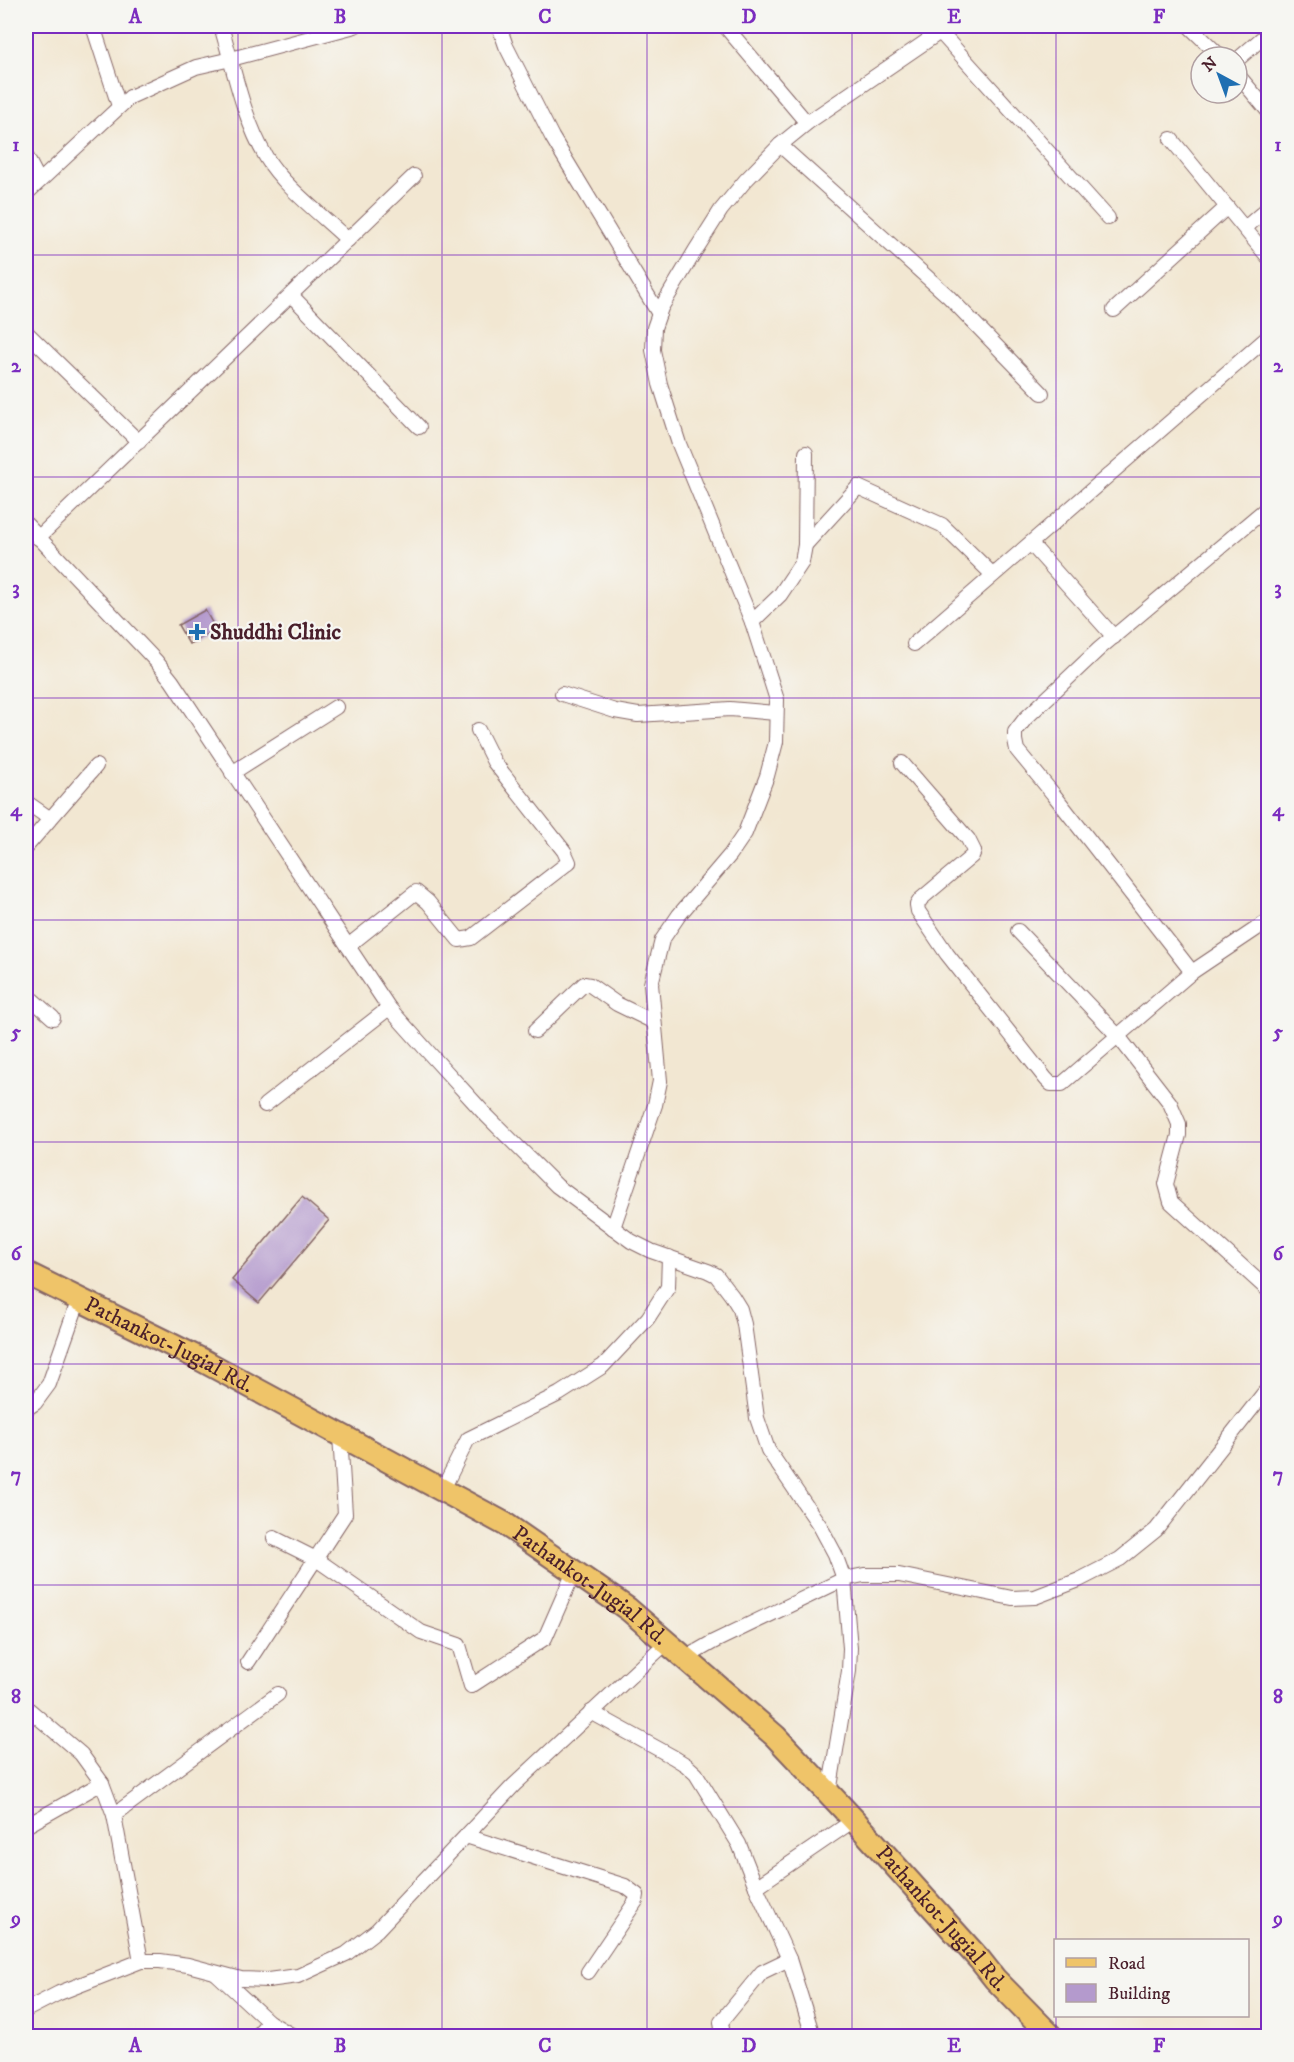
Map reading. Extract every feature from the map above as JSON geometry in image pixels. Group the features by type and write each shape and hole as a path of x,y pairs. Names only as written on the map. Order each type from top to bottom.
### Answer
{"main road":[{"name":"Pathankot-Jugial Rd.","path":"26,1272 200,1359 505,1524 628,1609 775,1736 854,1820 995,1979 1051,2037"}],"street":[{"path":"93,26 119,106"},
{"path":"221,26 247,113 267,158 283,179 348,240"},
{"path":"26,194 130,97 196,67 355,26"},
{"path":"499,26 506,46 552,137 659,314"},
{"path":"725,26 807,123"},
{"path":"1189,26 1209,45"},
{"path":"613,1228 655,1105 660,1081 651,984 662,940 679,915 730,855 745,833 776,742 777,700 752,622 679,444 660,384 653,350 654,328 659,314 721,210 780,145 807,123 943,29 1107,218"},
{"path":"1249,50 1269,33"},
{"path":"1249,88 1269,111"},
{"path":"1171,139 1269,257"},
{"path":"780,145 948,296 1042,393"},
{"path":"26,156 39,182"},
{"path":"38,538 414,176"},
{"path":"1114,310 1227,207"},
{"path":"1245,228 1269,208"},
{"path":"291,295 418,428"},
{"path":"26,332 139,442"},
{"path":"914,644 1269,338"},
{"path":"752,622 780,595 802,562 805,545 806,453"},
{"path":"805,545 858,487 942,525 993,575"},
{"path":"1192,972 1017,750 1014,741 1015,732 1025,718 1114,636 1269,507"},
{"path":"26,524 156,661 172,681 389,1008 476,1105 557,1186 613,1228 631,1240 716,1275 723,1281 740,1309 744,1324 757,1418 768,1450 815,1517 835,1554 844,1579 850,1648 849,1671 829,1793"},
{"path":"1031,544 1114,636"},
{"path":"562,694 615,711 638,715 730,709 776,713"},
{"path":"232,773 336,707"},
{"path":"348,946 416,892 428,902 459,940 471,938 569,862 564,851 494,762 478,730"},
{"path":"902,763 968,839 974,851 972,856 921,899 917,905 918,911 947,954 1051,1084 1062,1084 1192,972 1269,921"},
{"path":"26,847 96,765"},
{"path":"26,802 49,818"},
{"path":"1018,931 1118,1036 1170,1103 1179,1124 1179,1136 1166,1184 1171,1202 1269,1290"},
{"path":"534,1031 584,984 617,1004 654,1022"},
{"path":"26,994 53,1018"},
{"path":"265,1105 389,1008"},
{"path":"442,1491 468,1438 559,1394 603,1366 648,1318 668,1287 669,1257"},
{"path":"26,1409 35,1403 49,1384 79,1299"},
{"path":"685,1658 713,1642 844,1579 864,1575 899,1575 1012,1598 1035,1597 1079,1580 1120,1559 1156,1530 1269,1388"},
{"path":"248,1662 345,1514 340,1435"},
{"path":"274,1538 316,1559 421,1632 459,1645 471,1686 545,1638 574,1572"},
{"path":"26,2010 59,1993 141,1961 179,1964 242,1979 267,1980 298,1976 340,1957 377,1930 514,1785 666,1643"},
{"path":"114,1815 278,1694"},
{"path":"26,1707 81,1754 102,1783 114,1815 141,1961"},
{"path":"591,1712 673,1757 696,1774 739,1844 789,1959 813,2037"},
{"path":"26,1826 102,1783"},
{"path":"756,1887 854,1820"},
{"path":"466,1836 625,1886 637,1895 636,1901 588,1972"},
{"path":"723,2037 721,2022 762,1972 789,1959"},
{"path":"214,1972 269,2022 293,2037"},
{"path":"256,2037 269,2022"}],"building":[{"path":"205,610 216,630 189,644 178,625"},
{"path":"302,1197 329,1220 259,1303 232,1280"}],"place":[{"name":"Shuddhi Clinic","path":"197,632"}]}
